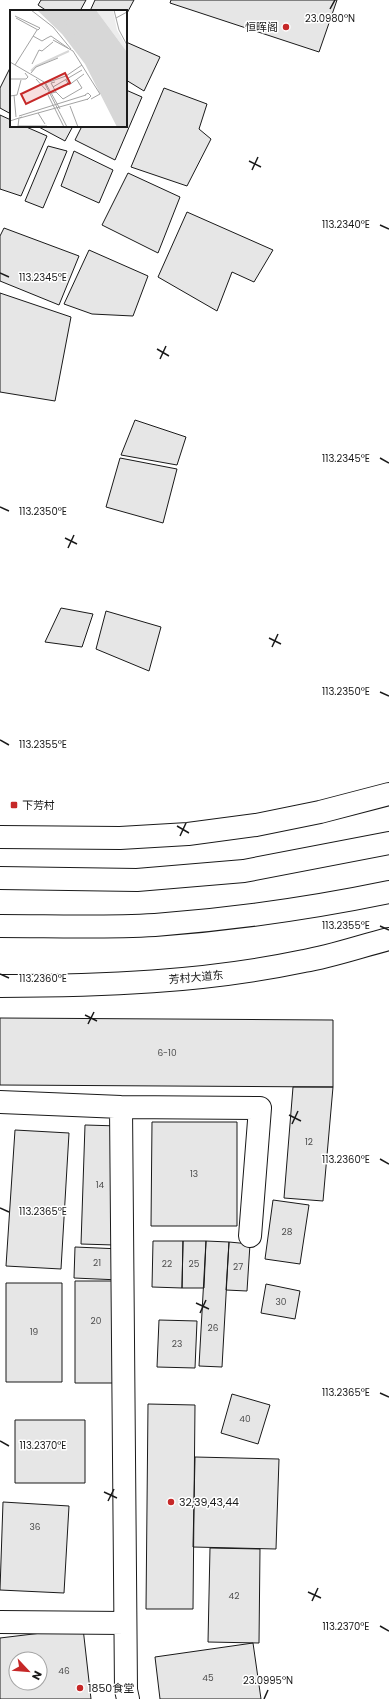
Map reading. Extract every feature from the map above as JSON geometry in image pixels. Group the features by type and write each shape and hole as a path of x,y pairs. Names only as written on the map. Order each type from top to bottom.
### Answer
{"main road":[{"path":"0,837 120,838 188,834 256,825 320,812 389,794"},
{"path":"0,878 137,880 244,871 388,843"},
{"path":"0,926 153,925 285,911 389,892"},
{"name":"芳村大道东","path":"0,986 98,986 239,973 306,961 389,939"},
{"path":"0,1102 121,1107 260,1108 250,1236"},
{"path":"121,1107 125,1623 126,1690 128,1699"},
{"path":"0,1622 125,1623"}],"building":[{"path":"41,0 86,0 81,10 46,10 38,5"},
{"path":"95,0 134,0 127,13 127,10 90,10"},
{"name":"恒晖阁","path":"171,0 337,0 319,52 170,3"},
{"path":"127,42 160,57 144,91 127,81"},
{"path":"10,68 10,113 0,108 0,88"},
{"path":"164,88 207,104 199,129 211,139 187,186 131,167"},
{"path":"127,90 142,97 115,160 75,140 82,127 127,127"},
{"path":"0,115 10,120 10,127 26,127 47,136 21,196 0,189"},
{"path":"39,127 72,127 65,141"},
{"path":"48,146 67,151 43,208 25,201"},
{"path":"74,151 113,170 99,203 61,186"},
{"path":"128,173 180,197 158,253 102,225"},
{"path":"187,212 273,250 254,282 232,272 217,311 158,277"},
{"path":"4,228 79,256 59,305 0,281 0,236"},
{"path":"89,250 148,276 133,316 92,314 64,304"},
{"path":"0,293 71,317 55,401 0,392"},
{"path":"135,420 186,437 177,465 121,455"},
{"path":"120,458 177,469 163,523 106,507"},
{"path":"61,608 93,614 82,647 45,642"},
{"path":"106,611 161,627 149,671 96,649"},
{"path":"0,1018 333,1020 333,1087 0,1085"},
{"path":"293,1087 333,1087 323,1201 284,1198"},
{"path":"152,1122 237,1122 237,1226 151,1226"},
{"path":"85,1125 119,1126 114,1245 81,1244"},
{"path":"15,1130 69,1133 61,1269 6,1266"},
{"path":"273,1200 309,1205 300,1264 265,1259"},
{"path":"153,1241 183,1241 182,1288 152,1287"},
{"path":"183,1241 206,1241 204,1288 182,1288"},
{"path":"206,1241 229,1242 222,1367 199,1366"},
{"path":"229,1242 250,1244 247,1291 226,1290"},
{"path":"75,1247 121,1249 120,1280 74,1278"},
{"path":"75,1281 117,1281 117,1383 75,1383"},
{"path":"6,1283 62,1283 62,1382 6,1382"},
{"path":"266,1284 300,1291 295,1319 261,1313"},
{"path":"159,1320 197,1321 195,1368 157,1367"},
{"path":"232,1394 270,1405 258,1444 221,1433"},
{"name":"32,39,43,44","path":"148,1404 195,1405 193,1609 146,1609"},
{"path":"15,1420 85,1420 85,1483 15,1483"},
{"path":"195,1457 279,1459 276,1549 193,1547"},
{"path":"3,1502 69,1506 64,1593 0,1590"},
{"path":"210,1548 260,1549 259,1643 208,1642"},
{"path":"83,1628 91,1699 0,1699 0,1638"},
{"path":"253,1643 261,1699 160,1699 155,1657"}],"place":[{"name":"恒晖阁","path":"286,27"},
{"name":"下芳村","path":"14,805"},
{"name":"32,39,43,44","path":"171,1502"},
{"name":"1850食堂","path":"80,1688"}]}
